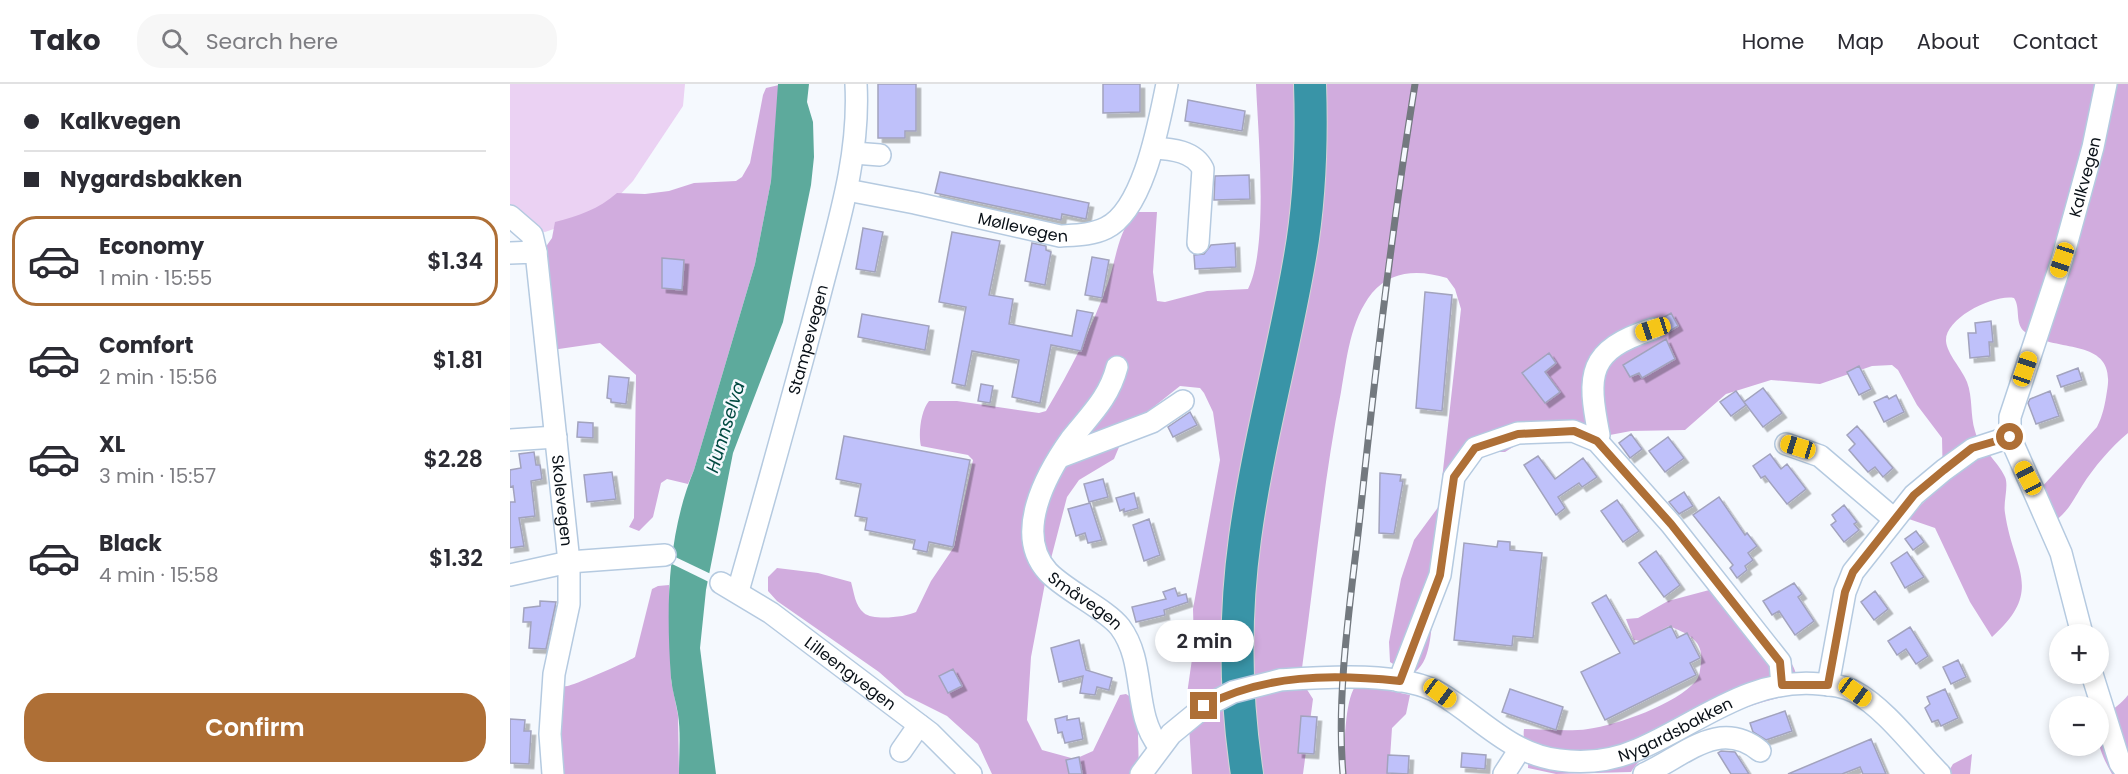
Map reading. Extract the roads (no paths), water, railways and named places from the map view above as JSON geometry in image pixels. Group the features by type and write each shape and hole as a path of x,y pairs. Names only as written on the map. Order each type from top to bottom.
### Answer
{"highway":[{"path":"1246,774 1236,667 1240,581 1253,489 1300,255 1309,175 1310,84"}],"street":[{"name":"Stampevegen","path":"729,587 794,422 854,153 858,122 856,84"},
{"name":"Møllevegen","path":"847,190 915,202 1051,234 1083,235 1107,228 1126,210 1147,168 1167,84"},
{"name":"Kalkvegen","path":"2010,437 2010,417 2017,390 2062,260 2093,147 2106,84"},
{"path":"1153,148 1184,152 1198,161 1203,169 1198,243"},
{"path":"854,153 880,155"},
{"path":"510,216 532,235 536,252 510,253"},
{"name":"Skolevegen","path":"536,252 569,562 569,604 554,674 550,734 553,774"},
{"path":"1597,441 1599,435 1591,395 1598,363 1617,344 1653,329"},
{"name":"Småvegen","path":"1117,367 1112,386 1099,407 1060,457 1035,513 1031,531 1035,552 1048,572 1119,626 1137,659 1148,730 1159,746"},
{"path":"1060,457 1152,422 1183,401"},
{"path":"1400,681 1440,575 1454,477 1475,448 1518,434 1574,431 1597,441 1671,524 1780,662 1782,685"},
{"path":"510,440 556,437"},
{"path":"1828,685 1845,592 1853,572 1914,495 1972,448 2010,437 2061,553 2079,624"},
{"path":"1786,444 1820,456 1894,519"},
{"path":"510,575 569,562 665,555"},
{"name":"Lilleengvegen","path":"729,587 919,725 966,766 971,774"},
{"name":"Nygardsbakken","path":"1141,774 1159,746 1180,724 1204,706 1233,692 1280,680 1357,676 1400,681 1440,693 1520,749 1542,757 1618,766 1640,749 1711,710 1750,693 1782,685 1828,685 1855,692 1872,705 1940,774"},
{"path":"2095,684 2120,763 2128,774"},
{"path":"901,751 919,725"},
{"name":"Nygardsbakken","path":"1644,774 1716,738 1743,738 1760,751"},
{"path":"1504,774 1520,749"}],"water":[{"name":"Hunnselva","path":"778,84 809,84 807,102 813,122 814,157 811,185 783,322 733,453 706,590 700,648 716,774 679,774 679,722 671,678 670,572 678,520 755,264 771,181"}],"railway":[{"path":"1343,774 1341,710 1349,612 1384,300 1415,84"}]}
